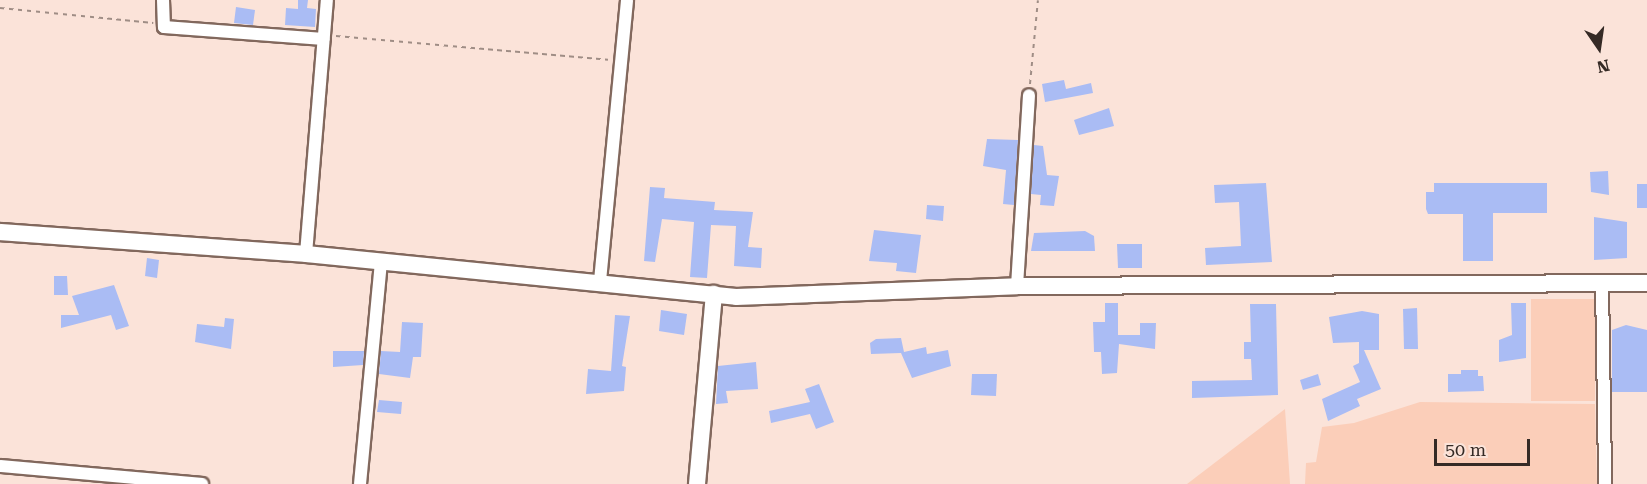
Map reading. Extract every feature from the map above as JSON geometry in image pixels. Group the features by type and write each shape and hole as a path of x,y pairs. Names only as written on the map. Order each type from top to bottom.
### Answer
{"street":[{"path":"163,0 164,27 324,37"},
{"path":"306,254 327,0"},
{"path":"600,281 627,0"},
{"path":"1017,286 1029,95"},
{"path":"0,232 306,254 600,281 714,294 834,295 1017,286 1647,283"},
{"path":"360,484 381,261"},
{"path":"1602,283 1605,484"},
{"path":"697,484 714,294"},
{"path":"0,466 202,484"}],"path":[{"path":"1029,95 1038,0"},
{"path":"0,8 164,27"},
{"path":"324,37 621,62"}],"shaded area":[{"path":"1531,299 1595,299 1595,401 1531,401"},
{"path":"1420,402 1595,404 1597,484 1305,484 1306,463 1316,462 1322,427 1354,423"},
{"path":"1285,409 1290,484 1187,484"}],"building":[{"path":"298,0 308,0 307,8 316,9 315,27 285,25 286,8 298,9"},
{"path":"236,7 255,10 253,25 234,23"},
{"path":"1064,80 1066,89 1091,83 1093,93 1045,102 1042,84"},
{"path":"1109,108 1114,126 1079,135 1074,120"},
{"path":"987,139 1018,140 1014,205 1003,204 1006,170 983,166"},
{"path":"1034,145 1043,146 1047,175 1059,176 1054,206 1040,205 1041,195 1031,194"},
{"path":"1608,171 1609,195 1591,192 1590,172"},
{"path":"1266,183 1272,262 1206,265 1205,248 1241,246 1239,202 1215,203 1214,185"},
{"path":"1434,183 1547,183 1547,213 1493,213 1493,261 1463,261 1463,214 1428,214 1426,209 1426,192 1434,192"},
{"path":"1637,184 1647,184 1647,208 1637,208"},
{"path":"650,187 665,188 664,198 715,202 714,210 753,212 748,247 762,248 761,268 734,266 736,226 711,225 707,278 690,277 694,222 662,219 655,262 644,261"},
{"path":"927,205 944,206 943,221 926,219"},
{"path":"1594,217 1627,222 1627,258 1594,260"},
{"path":"874,230 921,235 916,273 896,271 897,263 869,261"},
{"path":"1085,231 1094,236 1095,251 1031,251 1034,233"},
{"path":"1117,244 1142,244 1142,268 1118,268"},
{"path":"147,258 159,260 157,278 145,276"},
{"path":"54,276 67,276 68,295 54,295"},
{"path":"114,285 129,326 116,330 111,315 61,328 61,315 79,315 72,296"},
{"path":"1105,303 1118,303 1118,335 1140,335 1140,323 1156,323 1155,349 1119,344 1117,373 1102,374 1101,352 1094,352 1093,322 1105,322"},
{"path":"1511,303 1526,303 1526,358 1499,362 1499,340 1512,335"},
{"path":"1250,304 1276,304 1278,395 1192,398 1192,381 1252,380 1251,359 1244,359 1244,342 1251,342"},
{"path":"1417,308 1418,349 1404,349 1403,309"},
{"path":"661,310 687,314 684,335 659,331"},
{"path":"1362,311 1379,314 1379,350 1364,350 1381,389 1357,399 1360,406 1328,421 1322,399 1360,382 1353,366 1359,363 1359,342 1333,343 1329,317"},
{"path":"615,315 630,316 622,366 626,367 624,391 586,394 588,369 611,371"},
{"path":"225,318 234,319 231,349 195,342 197,324 224,327"},
{"path":"402,322 423,323 421,357 413,357 410,378 379,374 381,351 400,352"},
{"path":"1626,325 1647,330 1647,392 1612,392 1612,330"},
{"path":"901,338 904,352 926,347 927,354 948,350 951,366 912,378 901,353 871,354 870,343 876,339"},
{"path":"333,351 364,351 363,365 333,367"},
{"path":"756,362 758,389 726,391 728,403 716,404 718,366"},
{"path":"1461,370 1478,370 1478,376 1483,376 1484,391 1448,392 1448,374 1461,374"},
{"path":"972,374 997,374 996,396 971,395"},
{"path":"1318,374 1321,385 1303,390 1300,380"},
{"path":"819,384 834,422 816,429 810,414 771,423 769,411 810,402 805,389"},
{"path":"379,400 402,402 401,414 377,412"}]}
